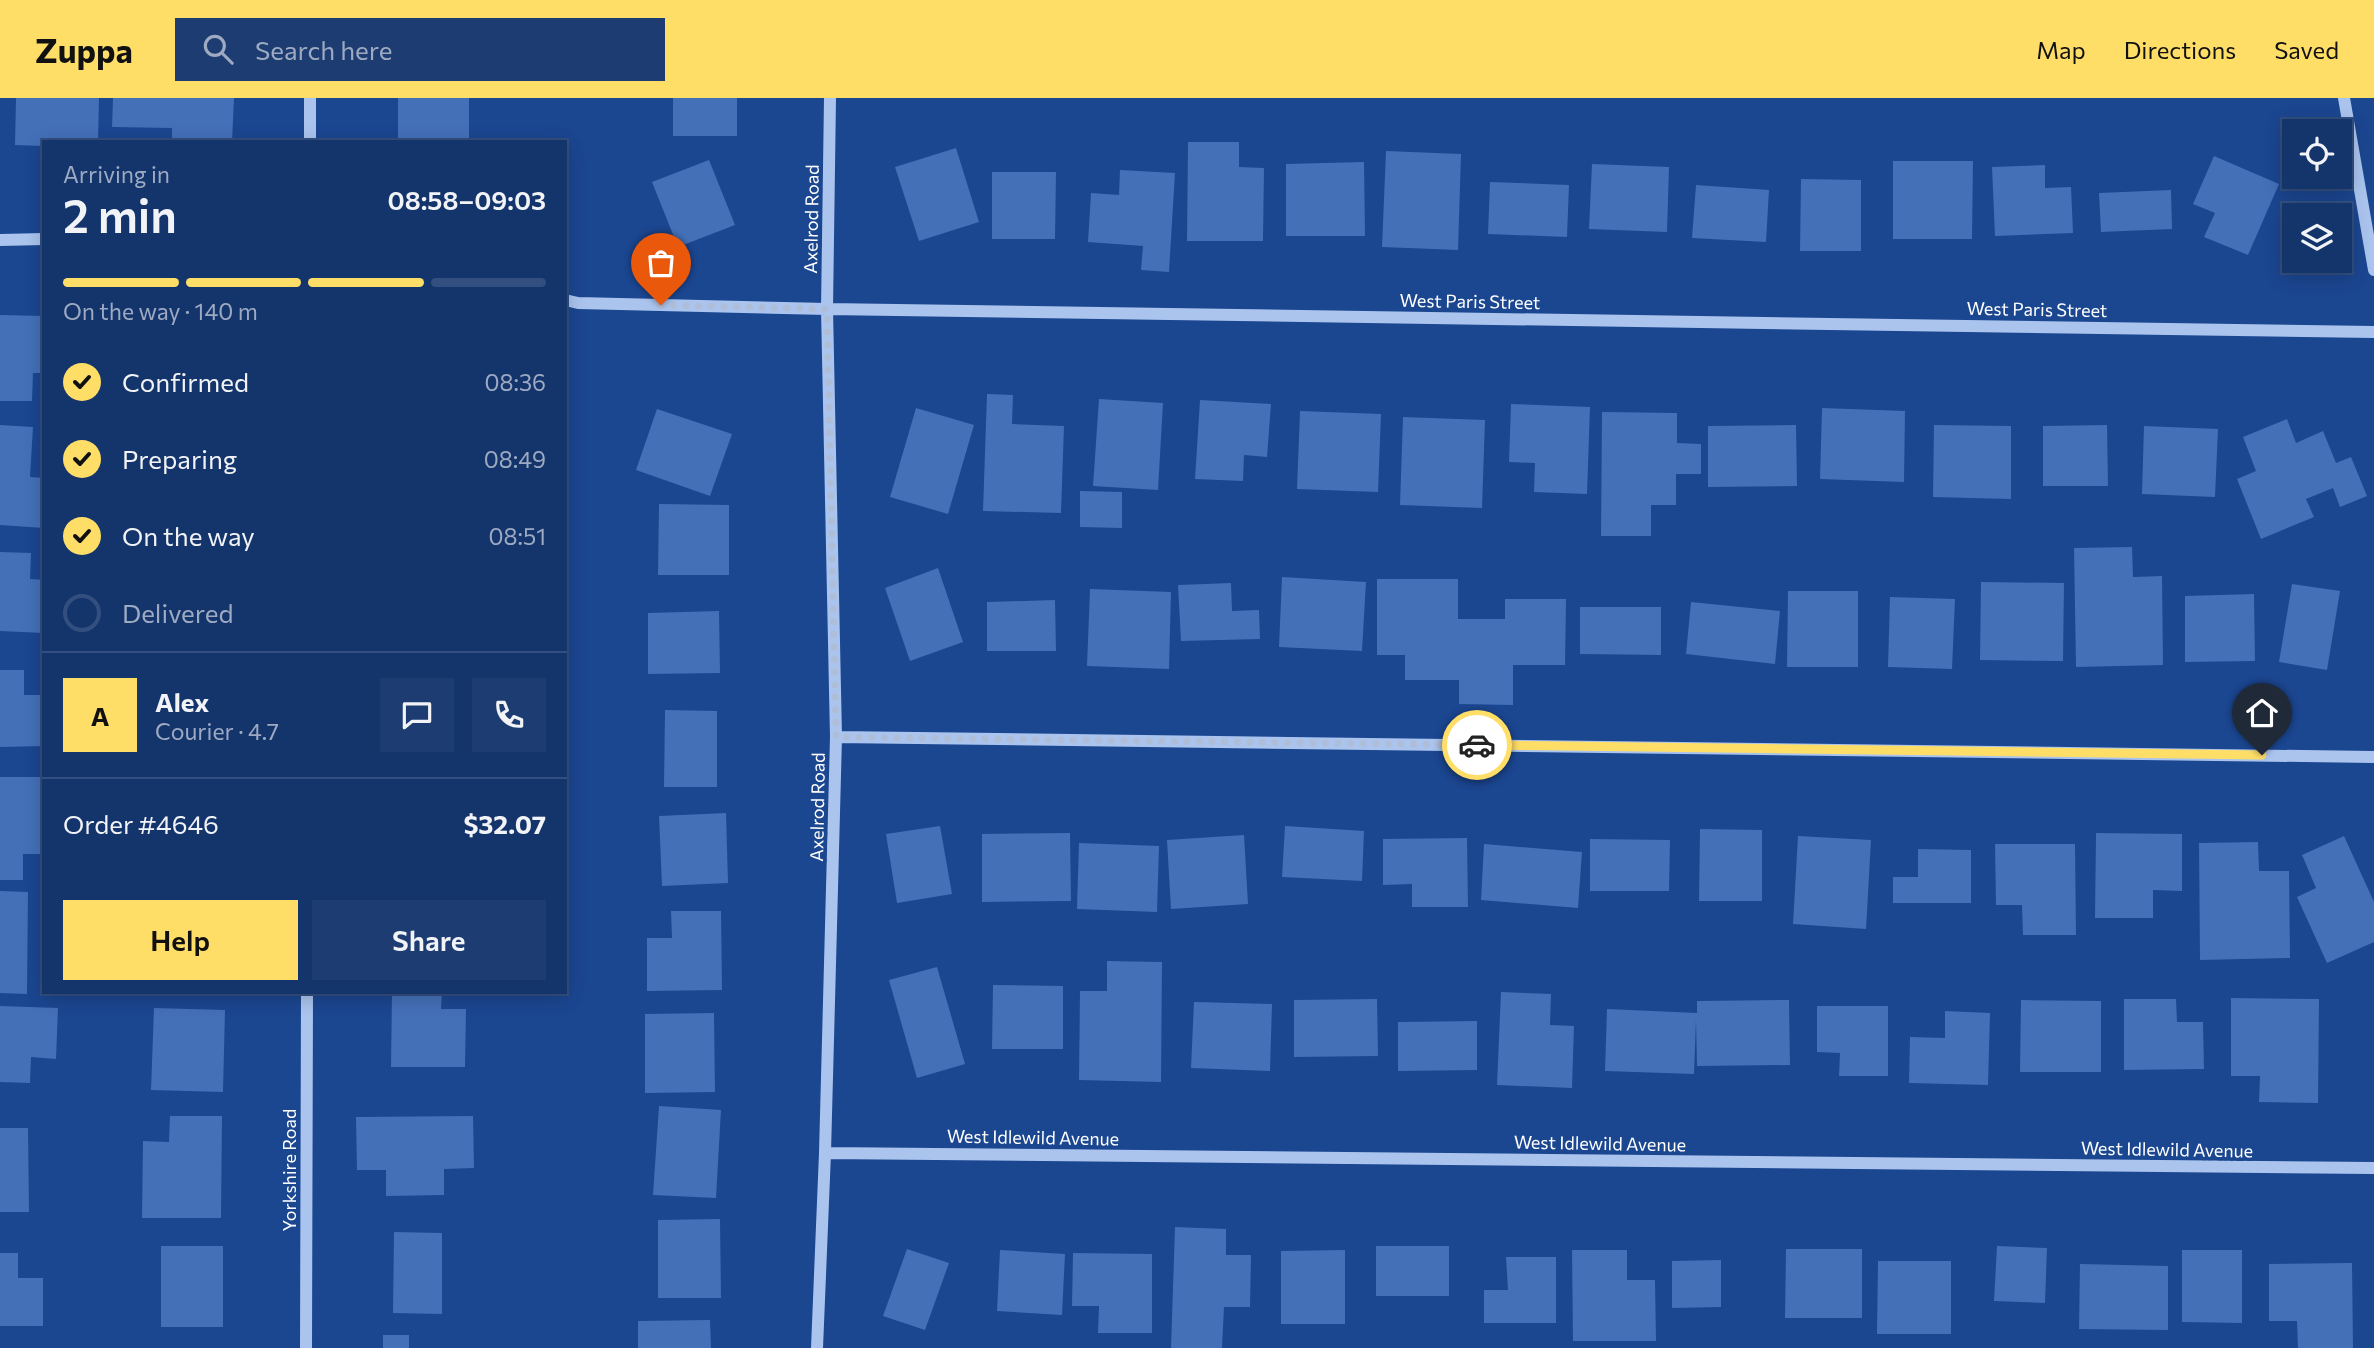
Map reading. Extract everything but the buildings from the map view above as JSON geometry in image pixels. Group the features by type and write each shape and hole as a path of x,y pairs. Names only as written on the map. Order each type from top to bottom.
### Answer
{"street":[{"path":"310,98 310,140"},
{"name":"Axelrod Road","path":"817,1348 836,737 827,309 830,98"},
{"path":"2344,98 2374,270"},
{"path":"0,240 42,239"},
{"name":"West Paris Street","path":"567,300 578,303 827,309 2374,332"},
{"path":"836,737 2374,757"},
{"name":"Yorkshire Road","path":"306,1348 307,994"},
{"name":"West Idlewild Avenue","path":"825,1153 2374,1168"}],"way so far":[{"path":"661,305 827,309 836,737 1477,745"}],"route":[{"path":"1477,745 2262,755"}]}
